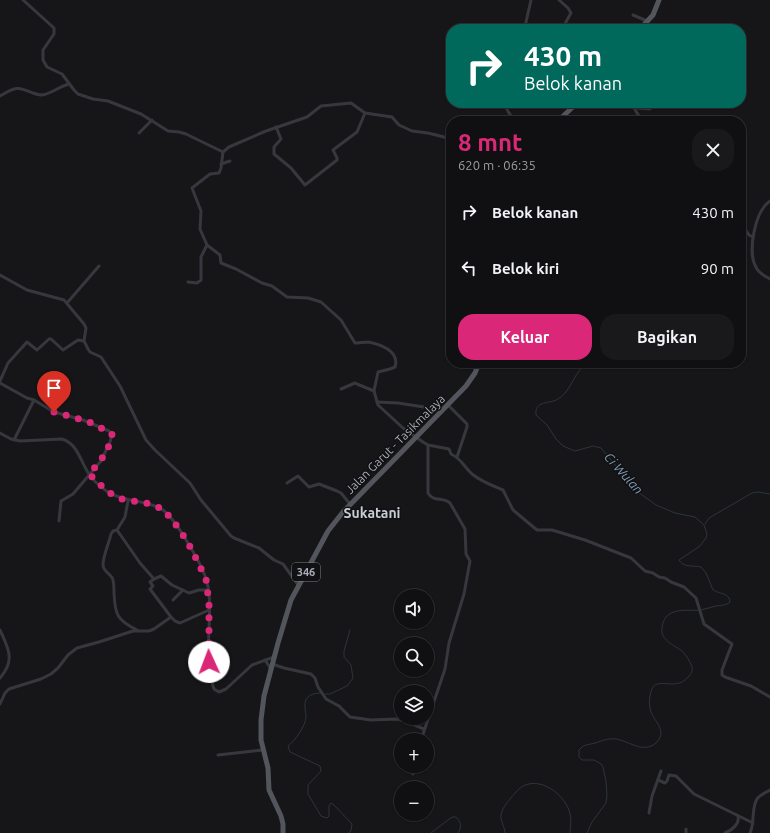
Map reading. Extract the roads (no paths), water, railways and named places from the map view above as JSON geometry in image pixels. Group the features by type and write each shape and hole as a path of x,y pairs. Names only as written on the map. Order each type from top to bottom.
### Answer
{"main road":[{"path":"644,24 652,14 659,0"},
{"path":"565,115 572,108"},
{"name":"Jalan Garut - Tasikmalaya","path":"283,833 283,821 269,790 268,768 260,735 265,692 291,600 328,530 350,504 472,378 477,368"}],"street":[{"path":"24,0 54,28 54,34 43,50 43,60 47,67 62,74 74,90 84,97 108,101 141,114 168,131 186,134 223,152"},
{"path":"526,24 531,0"},
{"path":"559,0 571,13 565,24"},
{"path":"633,15 647,21"},
{"path":"0,96 14,88 42,95 69,84"},
{"path":"446,138 428,133 415,132 399,125 392,117 365,113 352,103 324,105 318,107 307,117 276,127 229,147 223,152 219,173 210,174 192,188 201,211 200,229 206,245 220,255 221,263 262,283 274,287 287,297 304,298 321,302 341,320 355,343 369,342 390,350 396,359 395,367 378,372 374,391 377,402 401,426 428,445 449,449 451,454 457,457 470,472 482,482 504,490 513,510 537,530 550,530 569,534 631,558 645,571 665,578 669,582 687,589 694,596 704,624 732,644 722,670 722,675 752,686 770,697"},
{"path":"634,108 650,110 652,108"},
{"path":"634,108 639,116"},
{"path":"276,127 281,138 274,146 274,154 291,168 305,185 337,160 333,150 357,132 365,113"},
{"path":"139,133 152,120"},
{"path":"221,164 230,162"},
{"path":"770,201 760,212 753,237 754,265 770,279"},
{"path":"746,230 749,235 753,237"},
{"path":"188,282 197,284 202,280 200,257 206,245"},
{"path":"67,303 99,266"},
{"path":"0,275 27,290 57,298 67,303 86,328 84,341 90,352 101,356 117,380 146,440 190,483 201,500 231,536 259,548 274,560 283,564 299,586"},
{"path":"59,521 61,501 73,494 101,461 112,434 87,421 54,412 0,382 8,363 27,342 38,350 51,339 63,350 78,340 84,341"},
{"path":"341,389 355,383 374,391"},
{"path":"14,440 34,400"},
{"path":"377,402 398,403 424,407"},
{"path":"448,404 467,424 457,457"},
{"path":"0,433 14,440 30,441 62,439 68,441 73,445 89,474 108,492 128,501 151,504 164,510 180,530 192,550 206,579 209,610 208,647 210,676 214,690 219,692 226,689 252,664 274,657"},
{"path":"423,733 445,669 449,643 464,594 470,561 466,554 465,529 450,503 448,500 433,498 428,493 428,445"},
{"path":"288,483 298,476 309,487 321,484 339,492 350,504"},
{"path":"128,501 125,517 117,530 113,531 111,534 103,565 113,580 115,606 118,616 125,624 137,630 149,631 171,617"},
{"path":"117,530 140,563 154,579"},
{"path":"208,590 199,590 190,593 172,585 161,576 150,582 153,585 150,589 175,621 180,623 209,610"},
{"path":"173,600 183,590"},
{"path":"0,630 7,647 9,661 8,668 0,678"},
{"path":"0,704 2,696 9,689 51,674 58,668 68,655 77,648 137,630"},
{"path":"265,660 272,666 311,674 320,691 328,701 339,706 347,715 354,718 371,720 405,720 424,729"},
{"path":"218,755 263,750"},
{"path":"649,813 661,771"},
{"path":"658,780 666,782 669,775 676,776 694,794 738,815 753,824"},
{"path":"750,833 757,800 770,790"},
{"path":"725,833 737,824 739,819 738,815"}],"waterway":[{"name":"Ci Wulan","path":"581,368 567,391 555,401 540,405 536,410 536,415 547,425 556,439 563,446 575,451 593,446 601,448 638,492 656,505 675,513 695,517 704,525 707,534 706,538 700,546 679,560 681,563 686,565 701,567 706,573 713,590 726,595 730,599 730,602 725,605 701,610 672,612 666,617 662,627 663,636 668,642 682,651 688,658 692,667 692,672 684,681 679,683 659,684 653,687 650,708 661,732 661,735 656,743 651,746 641,747 621,740 610,739 586,745 579,750 579,757 582,760 594,760 601,764 606,781 606,803 592,822 587,833"},
{"path":"705,524 709,518 752,493 758,492 770,494"},
{"path":"325,694 330,694 347,686 353,678 351,665 344,657 344,651 350,630"},
{"path":"321,693 309,696 307,698 305,703 306,720 297,737 288,746 290,752 320,766 321,771 308,785 308,794 321,816 327,818 329,816 329,806 331,803 334,805 352,824 351,831 348,833"},
{"name":"Ci Wulan","path":"505,833 501,817 504,807 514,794 521,788 526,785 536,783 549,788 560,796 565,802 571,816 570,833"},
{"name":"Ci Wulan","path":"431,833 452,817 456,817 460,823 458,833"}],"district":[{"name":"Sukatani","path":"372,513"}]}
